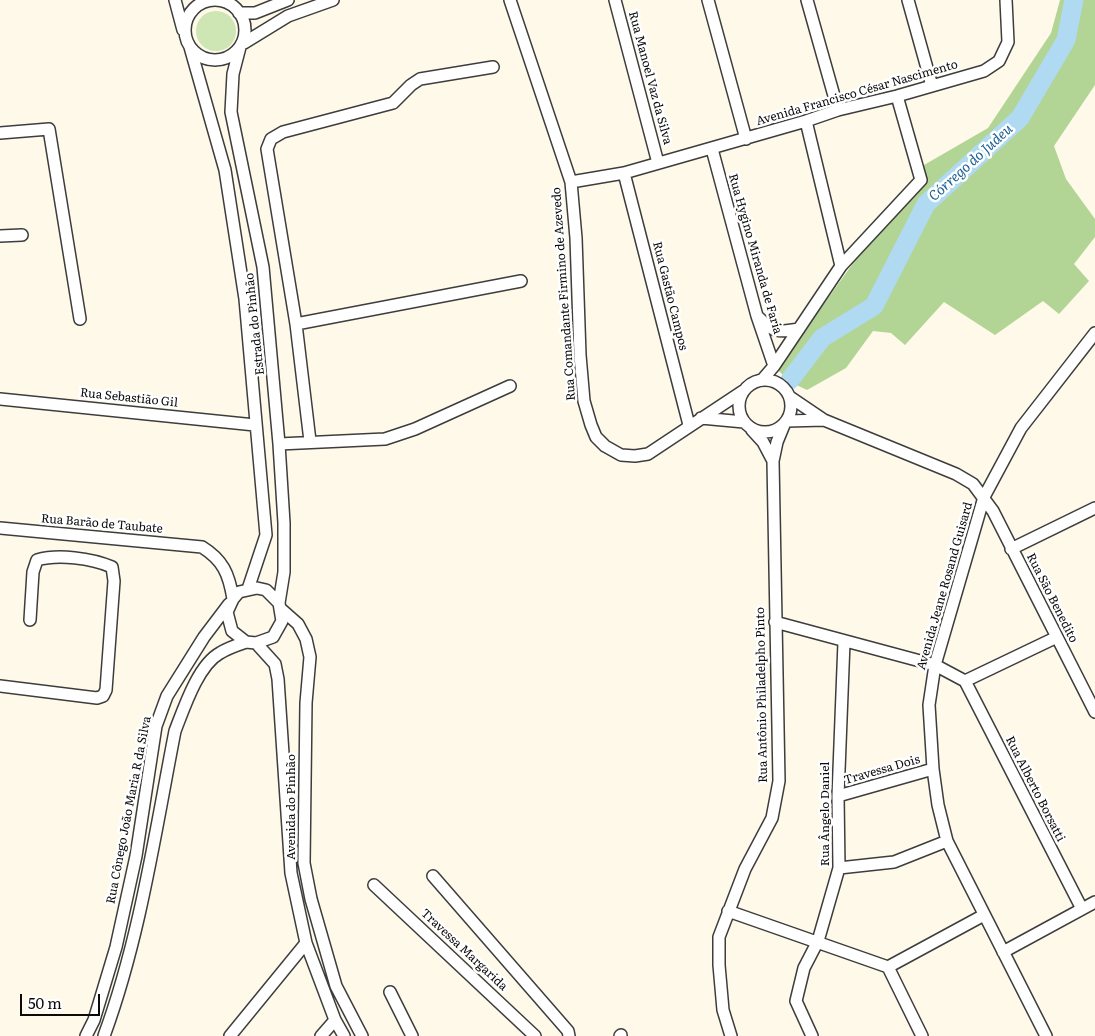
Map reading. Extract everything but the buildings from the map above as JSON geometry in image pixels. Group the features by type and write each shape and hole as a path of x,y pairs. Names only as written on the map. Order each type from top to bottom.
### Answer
{"street":[{"name":"Estrada do Pinhão","path":"175,0 225,170 245,299 266,535 248,589"},
{"path":"288,0 255,13 215,0 198,6 186,20 188,43 206,59 225,59 242,45 288,16 332,0"},
{"name":"Rua Manoel Vaz da Silva","path":"615,0 658,163"},
{"path":"708,0 746,138"},
{"path":"807,0 838,110"},
{"path":"908,0 932,86"},
{"name":"Avenida Francisco César Nascimento","path":"570,182 624,173 712,149 838,110 984,71 999,61 1008,42 1006,0"},
{"name":"Rua Comandante Firmino de Azevedo","path":"511,2 570,182 576,238 580,355 584,401 596,437 605,446 621,455 635,456 648,454 689,425 743,391"},
{"path":"234,6 244,25 242,45"},
{"name":"Estrada do Pinhão","path":"242,45 233,74 232,112 263,267 284,523 284,572 280,606"},
{"path":"310,442 296,324 267,149 271,139 283,132 393,103 420,79 493,67"},
{"path":"762,380 774,366 841,266 921,180 896,96"},
{"path":"806,121 841,266"},
{"path":"0,133 49,129 80,320"},
{"name":"Rua Hygino Miranda de Faria","path":"712,149 756,316 774,366"},
{"name":"Rua Gastão Campos","path":"624,173 689,425"},
{"path":"0,236 22,235"},
{"path":"296,324 521,282"},
{"path":"756,316 770,329 783,332 799,329"},
{"name":"Avenida Jeane Rosand Guisard","path":"1046,1036 947,841 938,805 933,769 929,705 935,665 984,496 1022,428 1095,332"},
{"path":"773,461 763,442 747,425 739,406 743,391 755,381 762,380 779,384 790,397 824,420 956,474 973,484 984,496"},
{"path":"279,444 385,439 415,429 510,386"},
{"path":"773,461 777,442 791,412 790,397"},
{"name":"Rua Sebastião Gil","path":"0,399 256,424"},
{"path":"701,418 747,425 757,431 772,432 786,423 824,420"},
{"name":"Rua Antônio Philadelpho Pinto","path":"731,1036 723,1010 719,965 719,937 746,869 772,818 779,780 773,461"},
{"name":"Rua São Benedito","path":"984,496 1095,712"},
{"path":"1011,549 1095,508"},
{"name":"Rua Barão de Taubate","path":"0,528 202,547 215,555 223,564 230,579 231,601"},
{"path":"0,686 97,698 102,696 106,690 114,588 112,567 102,563 48,557 37,560 33,572 30,620"},
{"path":"104,1036 121,991 142,900 175,731 185,704 200,675 218,653 251,642 265,641 279,630 282,621 280,606 266,590 248,589 231,601 227,612 228,622 232,631 251,642 274,664 278,679 291,873 306,943 335,1020 344,1036"},
{"name":"Rua Cônego João Maria R da Silva","path":"86,1036 94,1020 116,947 136,856 156,726 166,696 204,637 231,601"},
{"name":"Avenida do Pinhão","path":"280,606 298,624 306,638 310,656 306,702 304,863 311,899 336,986 362,1036"},
{"path":"775,622 935,665 965,681 1057,637"},
{"name":"Rua Ângelo Daniel","path":"812,1036 796,1002 804,968 818,941 840,868 838,796 844,642"},
{"name":"Rua Alberto Borsatti","path":"965,681 1082,909"},
{"name":"Travessa Dois","path":"838,796 933,769"},
{"path":"840,868 894,862 947,841"},
{"path":"433,876 568,1031 568,1036"},
{"name":"Travessa Margarida","path":"374,885 535,1036"},
{"path":"1004,952 1095,902"},
{"path":"728,911 888,967 922,1036"},
{"path":"888,967 984,915"},
{"path":"230,1036 306,943"},
{"path":"390,992 412,1036"},
{"path":"321,1036 335,1020"}],"green space":[{"path":"1060,0 1095,0 1095,85 1054,146 1066,179 1095,219 1095,237 1074,264 1089,281 1059,314 1043,301 995,335 944,302 905,345 891,333 873,331 846,368 807,390 790,382 777,369 859,255 925,180 924,165 988,128 1051,33"},
{"path":"220,11 227,14 233,20 236,31 235,39 227,48 220,51 212,51 205,48 197,39 196,27 199,20 208,12"}],"waterway":[{"name":"Córrego do Judeu","path":"790,380 822,338 874,306 926,204 1020,118 1066,40 1074,0"}]}
